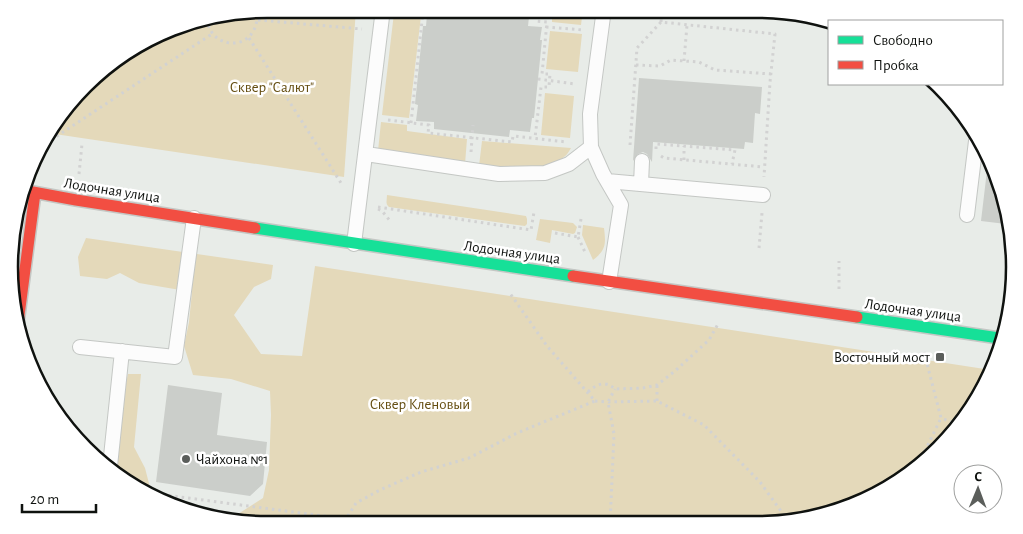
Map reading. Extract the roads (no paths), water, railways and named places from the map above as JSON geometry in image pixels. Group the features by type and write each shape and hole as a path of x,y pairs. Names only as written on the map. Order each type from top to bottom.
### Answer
{"street":[{"name":"Лодочная улица","path":"30,191 354,244 995,337"},
{"path":"20,304 35,192"}],"lane":[{"path":"354,244 382,18"},
{"path":"603,18 590,114 591,147 621,205 609,282"},
{"path":"366,154 499,174 545,173 569,164 591,147"},
{"path":"967,215 975,148"},
{"path":"634,183 642,161"},
{"path":"607,181 763,195"},
{"path":"80,347 175,357 194,218"},
{"path":"110,462 122,351"}],"place":[{"name":"Восточный мост","path":"940,357"},
{"name":"Чайхона №1","path":"186,459"}],"park label":[{"name":"Сквер \"Салют\"","path":"272,87"},
{"name":"Сквер Кленовый","path":"420,404"}]}
